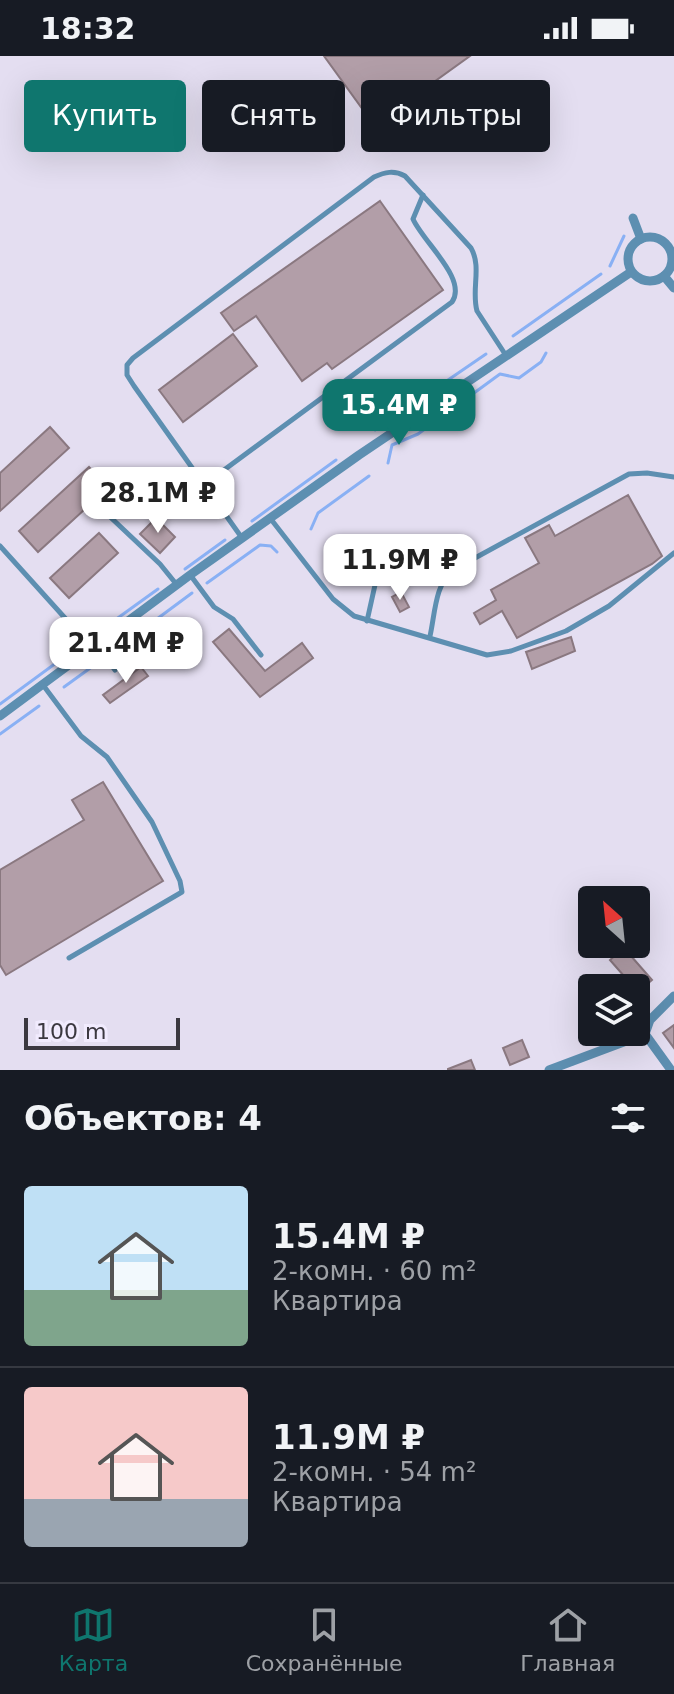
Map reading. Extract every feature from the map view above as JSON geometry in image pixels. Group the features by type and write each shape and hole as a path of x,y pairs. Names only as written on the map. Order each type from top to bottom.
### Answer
{"street":[{"path":"633,218 641,239"},
{"path":"654,237 670,243 672,259 664,276 649,282 631,272 627,258 629,251 641,239 654,237"},
{"path":"0,716 270,518 505,354 631,272"},
{"path":"664,276 674,288"},
{"path":"650,1020 674,996"},
{"path":"650,1041 671,1070"},
{"path":"549,1070 613,1046"}],"lane":[{"path":"242,538 127,375 130,361 374,177 384,172 399,173 423,195 474,253 475,303 505,354"},
{"path":"205,484 452,302 456,296 455,281 413,219 423,195"},
{"path":"430,636 441,586 446,575 453,570 629,474 674,477"},
{"path":"106,513 160,564 177,585"},
{"path":"270,518 333,599 354,616 487,655 511,651 566,631 609,606 674,553"},
{"path":"0,546 115,670"},
{"path":"190,575 214,607 233,619 261,655"},
{"path":"367,621 375,585"},
{"path":"43,685 81,736 107,757 152,822 180,881 182,892 69,958"}],"building":[{"path":"324,56 470,56 437,80 361,80 361,107 345,85 345,80 341,80"},
{"path":"380,201 443,290 332,369 327,363 302,381 256,316 234,331 221,313"},
{"path":"233,334 257,366 183,422 159,390"},
{"path":"50,427 69,448 0,511 0,473"},
{"path":"89,467 108,488 38,552 19,531"},
{"path":"628,495 662,556 517,638 502,611 480,624 474,613 496,600 491,590 539,563 525,538 549,525 555,536"},
{"path":"156,518 175,537 160,553 140,534"},
{"path":"99,533 118,553 69,598 50,578"},
{"path":"401,592 409,607 400,612 392,597"},
{"path":"229,629 265,671 302,643 313,658 260,697 213,642"},
{"path":"571,637 575,651 532,669 526,652"},
{"path":"141,667 148,676 110,703 103,695"},
{"path":"103,782 163,881 6,975 0,965 0,870 84,820 72,800"},
{"path":"633,958 647,974 622,974 610,960"},
{"path":"674,1025 674,1048 663,1033"},
{"path":"522,1040 529,1057 510,1065 503,1048"},
{"path":"471,1060 475,1070 448,1070 448,1069"}],"waterway":[{"path":"610,266 624,236"},
{"path":"513,336 601,274"},
{"path":"388,463 392,445 418,434 500,374 519,378 541,362 546,353"},
{"path":"375,430 486,354"},
{"path":"252,521 336,460"},
{"path":"311,529 318,513 369,476"},
{"path":"185,569 225,540"},
{"path":"207,583 260,545 271,546 277,552"},
{"path":"97,633 158,589"},
{"path":"111,653 192,593"},
{"path":"0,704 71,652"},
{"path":"64,687 100,661"},
{"path":"0,734 39,706"}]}
